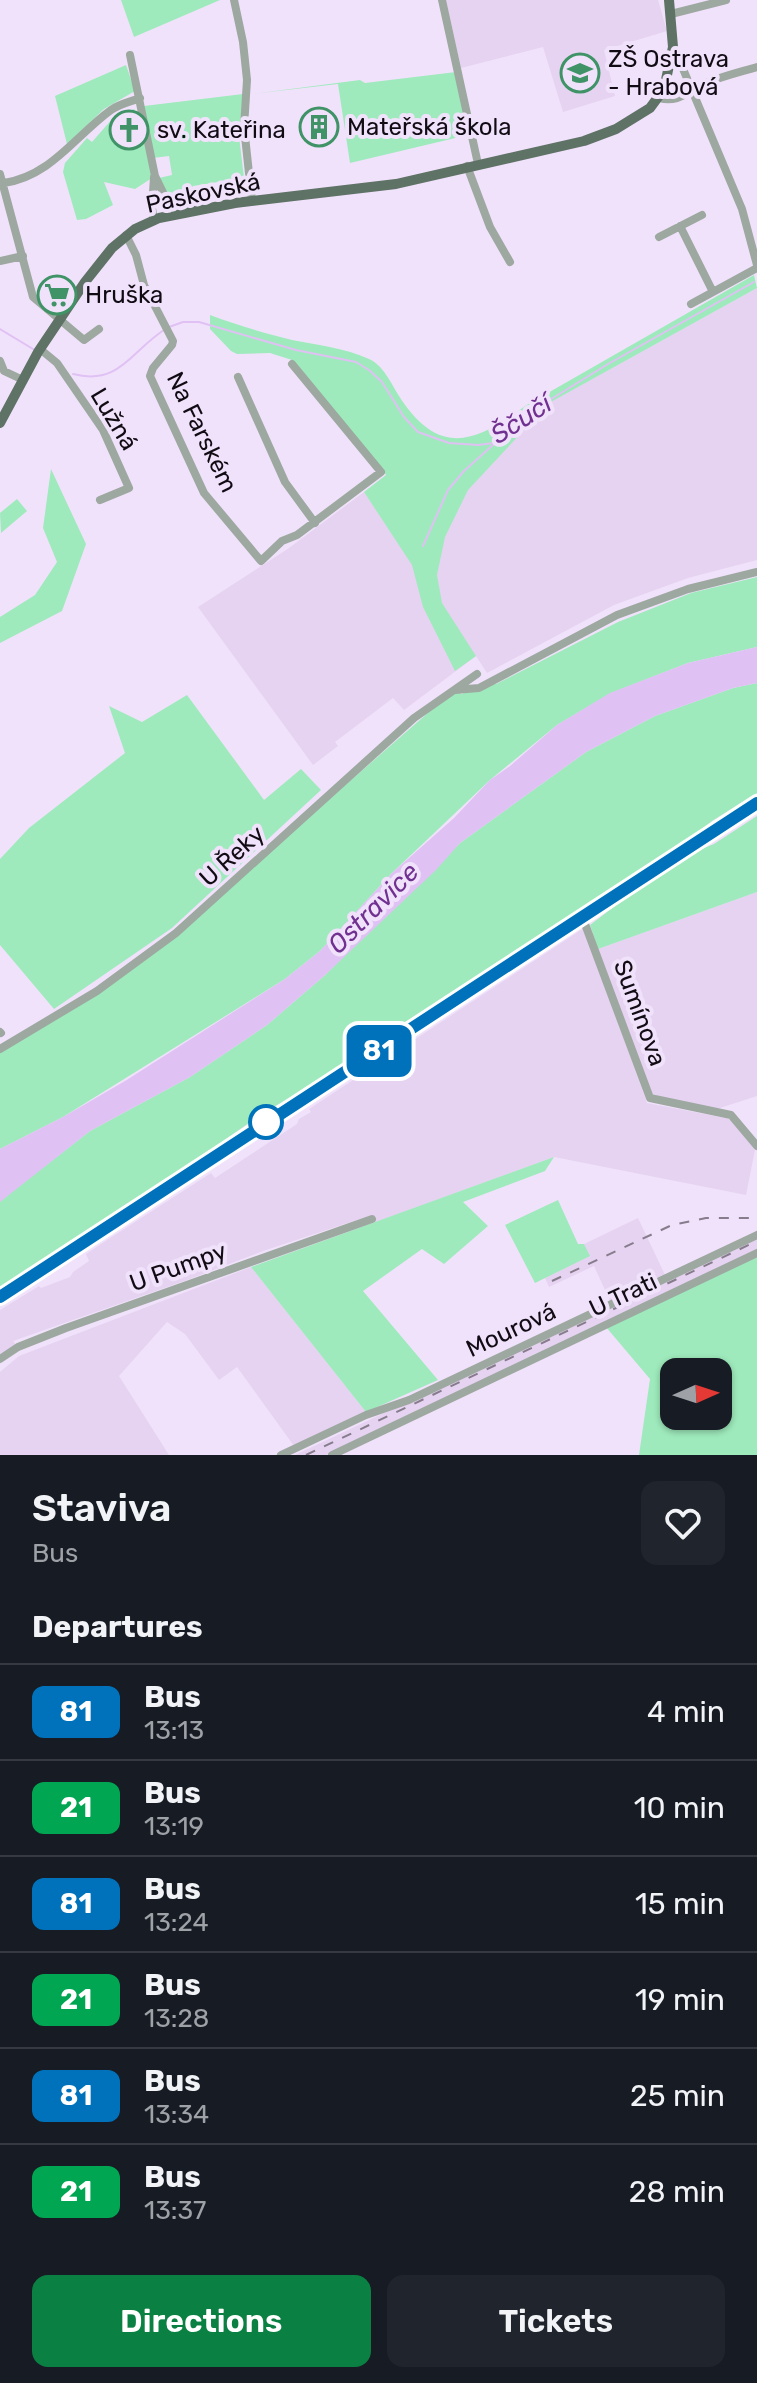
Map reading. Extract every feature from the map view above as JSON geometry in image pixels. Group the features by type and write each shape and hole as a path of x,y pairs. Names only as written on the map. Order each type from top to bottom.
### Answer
{"main road":[{"path":"659,98 667,80 672,54 669,0"},
{"name":"Paskovská","path":"0,423 40,349 104,257 126,235 154,220 252,201 376,187 597,136 635,120 659,98"},
{"path":"0,1297 757,803"}],"street":[{"path":"234,0 247,80 244,127 252,201"},
{"path":"442,0 472,165 490,227 510,262"},
{"path":"671,14 726,0"},
{"path":"672,54 678,57 742,209 757,266 691,304"},
{"path":"130,55 155,176 174,215"},
{"path":"659,98 687,96 701,85 757,67"},
{"path":"99,329 84,340 33,297 2,179 40,171 108,112 140,98"},
{"path":"154,220 155,176"},
{"path":"659,237 702,215"},
{"path":"680,226 713,292"},
{"name":"Na Farském","path":"126,235 136,255 144,285 167,328 172,345 150,376 204,493 261,561 282,541 315,523"},
{"path":"0,261 23,256"},
{"name":"Lužná","path":"40,349 57,363 103,430 129,488 100,500"},
{"path":"0,361 4,371 23,380"},
{"path":"238,377 278,468 315,523 381,472 292,364"},
{"path":"453,691 479,688 617,615 688,589 757,572"},
{"name":"U Řeky","path":"0,1049 97,991 176,933 414,718 477,674"},
{"name":"Sumínova","path":"582,916 650,1098 731,1115 757,1146"},
{"name":"U Pumpy","path":"0,1359 18,1347 66,1328 372,1219"},
{"name":"Mourová","path":"281,1455 366,1415 409,1400 757,1235"},
{"name":"U Trati","path":"332,1455 757,1253"}],"shaded area":[{"name":"ZŠ Ostrava - Hrabová","path":"446,0 658,0 667,31 604,50 615,96 563,112 543,47 461,68"},
{"path":"757,288 757,560 688,578 614,605 487,673 476,656 404,710 393,698 335,742 338,746 313,765 198,607 289,548 364,492 413,565 433,512 530,413"},
{"path":"757,892 757,1096 717,1109 651,1093 598,949"},
{"path":"584,928 647,1103 731,1119 755,1150 746,1195 554,1157 376,1222 372,1215 266,1250 13,1341 16,1345 0,1354 0,1310 39,1286 41,1288 70,1277 89,1261 86,1254 211,1173 215,1178 297,1124 299,1119 311,1112 309,1109"},
{"path":"638,1218 666,1277 611,1303 594,1266 549,1287 545,1278 589,1256 584,1244"},
{"path":"757,1237 757,1251 326,1455 295,1455"},
{"path":"251,1267 366,1412 294,1446 237,1367 219,1380 185,1334 167,1322 119,1376 169,1455 0,1455 0,1372 19,1356"}],"green space":[{"path":"121,0 220,0 134,37"},
{"path":"126,65 135,91 104,109 67,144 55,96"},
{"path":"456,72 468,135 350,163 338,84 252,94 360,80 365,83"},
{"path":"243,94 239,136 244,178 193,186 194,206 176,208 159,178 172,175 169,156 153,158 144,106"},
{"path":"134,109 142,124 152,178 135,189 104,182 113,205 86,219 77,220 63,172 65,163 87,138 92,142 113,118"},
{"path":"754,275 757,288 549,403 468,490 445,537 437,575 442,603 476,656 455,671 423,607 412,565 364,492 386,475 382,469 292,360 270,353 237,354 210,329 210,315 271,335 360,355 383,370 414,416 428,429 458,438 490,429"},
{"path":"51,469 86,544 62,611 0,643 0,617 35,595 57,562 43,528"},
{"path":"17,499 27,511 1,533 0,513"},
{"path":"757,577 757,647 688,663 611,693 557,725 490,780 392,873 320,951 285,979 63,1117 0,1149 0,1049 97,991 176,933 453,691 462,694 486,681 496,684 618,622 691,593"},
{"path":"757,683 757,793 712,821 684,844 299,1093 266,1111 169,1179 0,1289 0,1201 90,1131 190,1077 267,1025 324,976 460,843 586,752 655,716 733,688"},
{"path":"187,695 264,800 301,769 321,790 172,928 54,1009 0,945 0,859 29,828 125,753 109,706 142,722"},
{"path":"757,816 757,892 598,949 590,925 677,859 714,844"},
{"path":"554,1157 545,1171 463,1202 488,1226 444,1264 422,1249 363,1291 438,1380 366,1412 251,1267"},
{"path":"558,1200 578,1244 584,1244 590,1256 535,1283 505,1225"},
{"path":"757,1257 757,1455 639,1455 650,1379 606,1327"}],"water":[{"name":"Ostravice","path":"757,647 757,683 733,688 655,716 586,752 460,843 436,870 324,976 267,1025 190,1077 90,1131 0,1202 0,1149 125,1081 285,979 320,951 392,873 454,818 490,780 557,725 610,693 688,663"}],"waterway":[{"name":"Ščučí","path":"169,327 183,322 199,322 296,350 356,362 382,382 404,417 418,432 449,443 478,445 494,443 535,409 754,282"},
{"name":"Ščučí","path":"0,329 33,349"},
{"name":"Ščučí","path":"73,374 89,376 114,371 164,330"},
{"path":"423,546 448,490 494,444"}],"railway":[{"path":"552,1281 672,1225 706,1218 757,1218"},
{"path":"306,1455 757,1241"}],"bus line":[{"name":"81","path":"0,1297 757,803"}],"place":[{"name":"ZŠ Ostrava - Hrabová","path":"580,73"},
{"name":"Mateřská škola","path":"319,127"},
{"name":"sv. Kateřina","path":"129,130"},
{"name":"Hruška","path":"57,295"}]}
